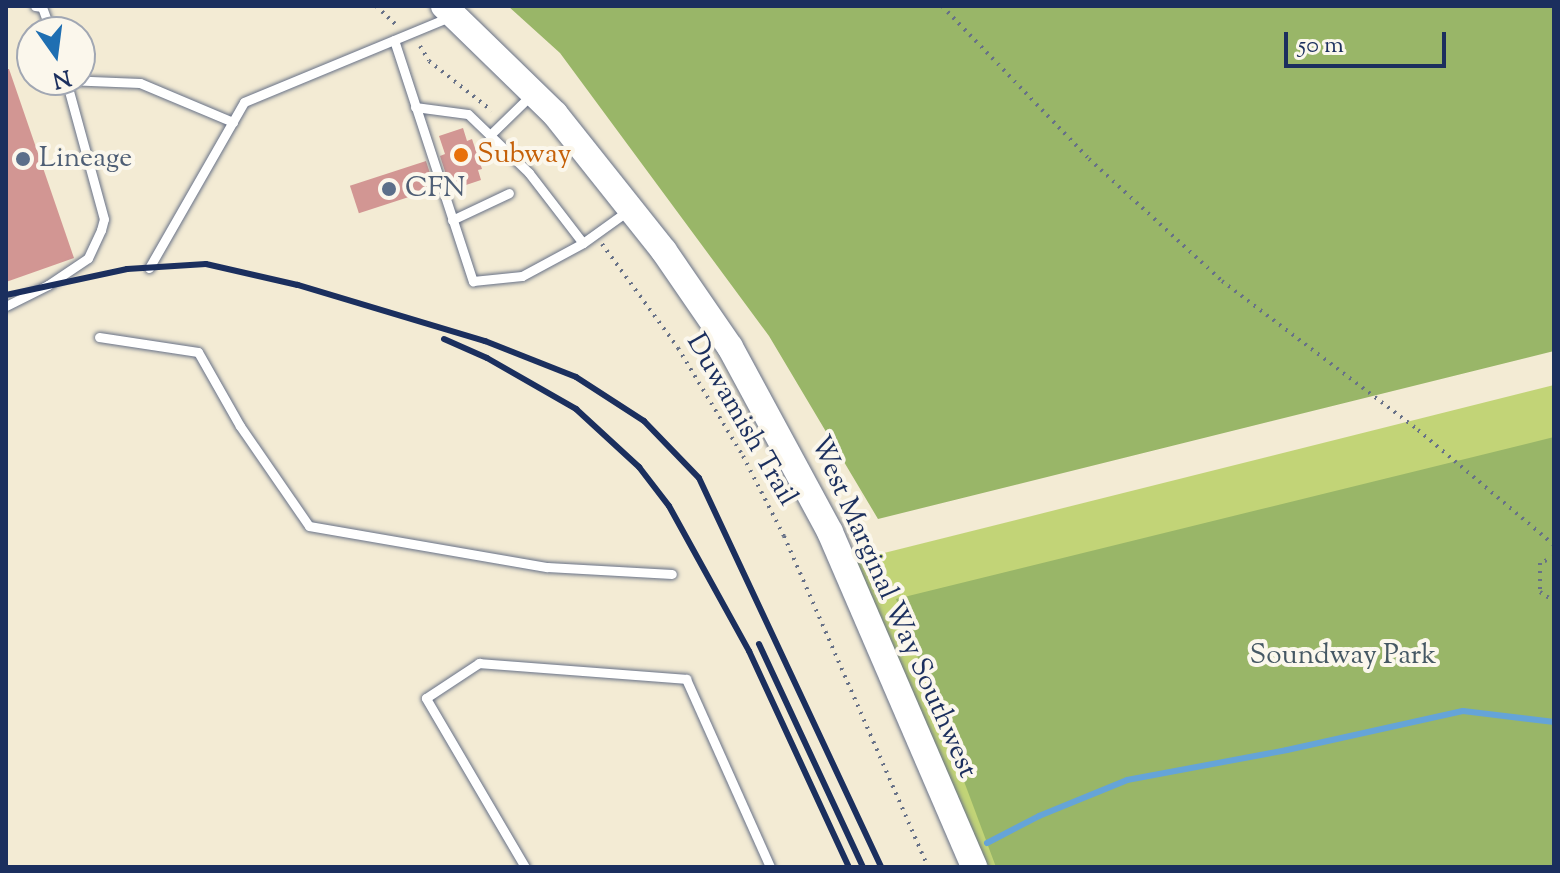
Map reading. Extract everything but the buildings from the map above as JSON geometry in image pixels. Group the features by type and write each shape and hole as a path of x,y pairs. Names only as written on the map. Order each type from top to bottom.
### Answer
{"main road":[{"name":"West Marginal Way Southwest","path":"450,10 533,93 631,209 730,347 782,439 863,605 974,867"}],"lane":[{"path":"149,268 244,102 394,40 450,10"},
{"path":"394,40 473,281 522,276 583,243 631,209"},
{"path":"6,306 48,285 88,258 104,219 66,80 140,83 233,122"},
{"path":"490,135 533,93"},
{"path":"415,107 468,114 529,173 583,243"},
{"path":"452,220 509,193"},
{"path":"99,337 198,352 240,426 309,526 547,567 672,574"},
{"path":"525,867 426,698 479,663 686,679 770,867"}],"path":[{"path":"942,6 1089,159 1222,281 1418,430 1554,545"},
{"path":"428,54 429,61 503,122"},
{"name":"Duwamish Trail","path":"595,235 678,348 743,456 784,536 928,867"},
{"path":"1554,557 1540,563 1540,592 1554,601"}],"green space":[{"path":"508,6 1554,6 1554,351 878,519 769,336 560,53"},
{"name":"Soundway Park","path":"1554,385 1554,867 983,867 852,561"},
{"name":"Soundway Park","path":"1554,437 1554,867 996,867 896,599"}],"waterway":[{"path":"987,843 1039,816 1127,780 1287,750 1463,711 1554,722"}],"railway":[{"path":"6,295 127,269 206,264 298,285 485,341 576,377 644,421 699,478 881,867"},
{"path":"444,339 487,358 576,409 639,467 669,506 749,651 849,867"},
{"path":"759,644 863,867"}],"place":[{"name":"Subway","path":"461,155"},
{"name":"Lineage","path":"23,159"},
{"name":"CFN","path":"389,189"}]}
